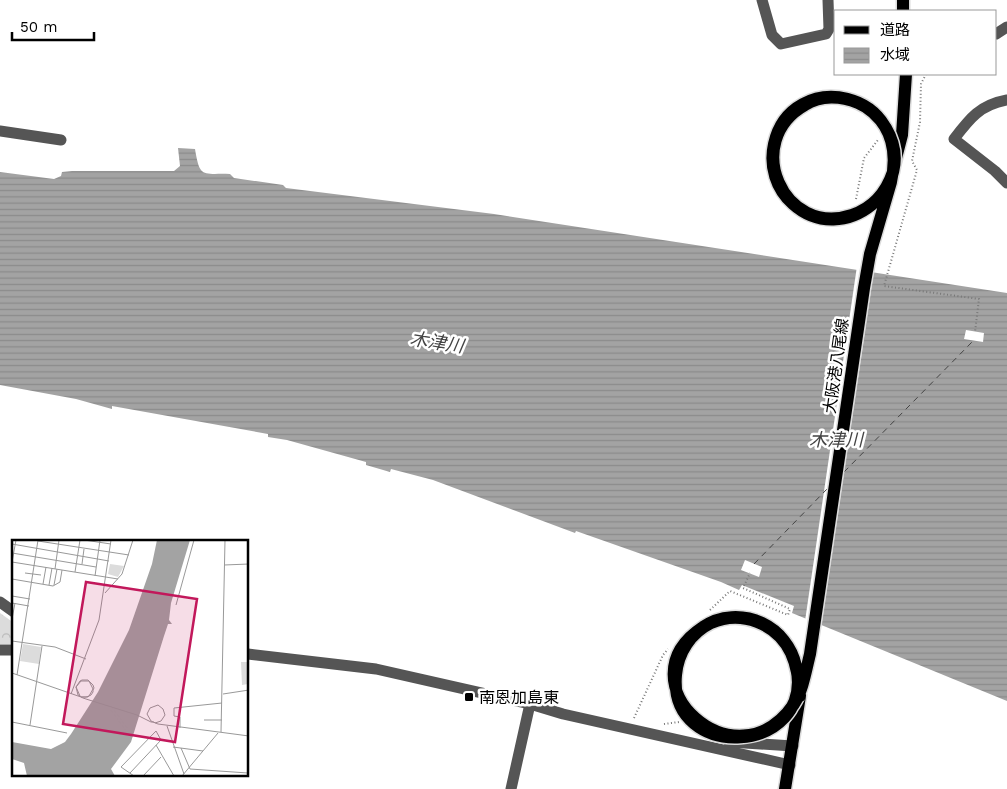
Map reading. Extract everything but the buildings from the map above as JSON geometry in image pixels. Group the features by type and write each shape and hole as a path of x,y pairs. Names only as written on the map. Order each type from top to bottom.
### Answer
{"main road":[{"name":"大阪港八尾線","path":"895,165 902,135 906,75"},
{"name":"大阪港八尾線","path":"778,182 773,153 782,125 804,105 833,97 848,99 864,106 882,121 894,150 893,172 883,195 865,211 849,218 834,220 820,218 797,208 783,194 779,185"},
{"name":"大阪港八尾線","path":"697,724 716,737 735,740 758,736 778,724 786,715 795,703 804,679 810,654 868,262 894,172 895,156 889,132 881,119 866,106 853,100 833,97 808,102 792,113 782,124 777,134 772,158 778,182"},
{"name":"大阪港八尾線","path":"779,185 796,206 812,215 825,218 843,218 860,213 882,194 893,172"},
{"name":"大阪港八尾線","path":"694,722 686,712 676,684 677,667 681,654 701,629 713,622 731,618 755,621 772,630 782,639 794,660 798,675 798,688 793,705 782,719 771,728 753,737 739,739 721,737 697,724"},
{"name":"大阪港八尾線","path":"694,722 685,712 676,690 676,667 683,648 701,628 719,619 749,618 761,622 772,629 790,648 795,660 800,689 793,746 785,789"}],"street":[{"path":"762,0 772,34 782,44 826,34 829,29 828,0"},
{"path":"1007,100 989,104 966,123 954,139 995,170 1007,184"},
{"path":"0,130 60,140"},
{"path":"0,602 12,611"},
{"path":"249,654 376,669 790,765"},
{"path":"511,789 530,704"},
{"path":"670,738 793,746"}],"path":[{"path":"926,75 921,84 920,122 912,161 917,170 884,286 979,299 975,332"},
{"path":"856,199 864,158 880,137"},
{"path":"709,610 730,591 788,615 790,608 743,588 750,573"},
{"path":"629,729 662,655 669,648"}],"green space":[{"path":"0,613 12,622 12,644 0,644"}],"water":[{"name":"木津川","path":"178,148 195,149 201,170 208,174 230,174 234,178 283,185 286,188 494,214 1007,293 1007,701 792,613 794,606 742,585 739,590 576,531 575,533 433,480 391,469 390,472 366,465 366,462 287,440 268,437 268,434 112,406 112,409 76,399 0,385 0,172 54,179 61,176 62,172 72,171 174,171 180,166"}],"pier":[{"path":"857,266 874,270 821,628 805,621"},
{"path":"966,330 984,333 983,342 964,339"},
{"path":"745,560 762,567 759,577 741,570"}],"ferry route":[{"path":"844,472 974,340"},
{"path":"754,564 828,488"}],"place":[{"name":"南恩加島東","path":"469,697"}]}
